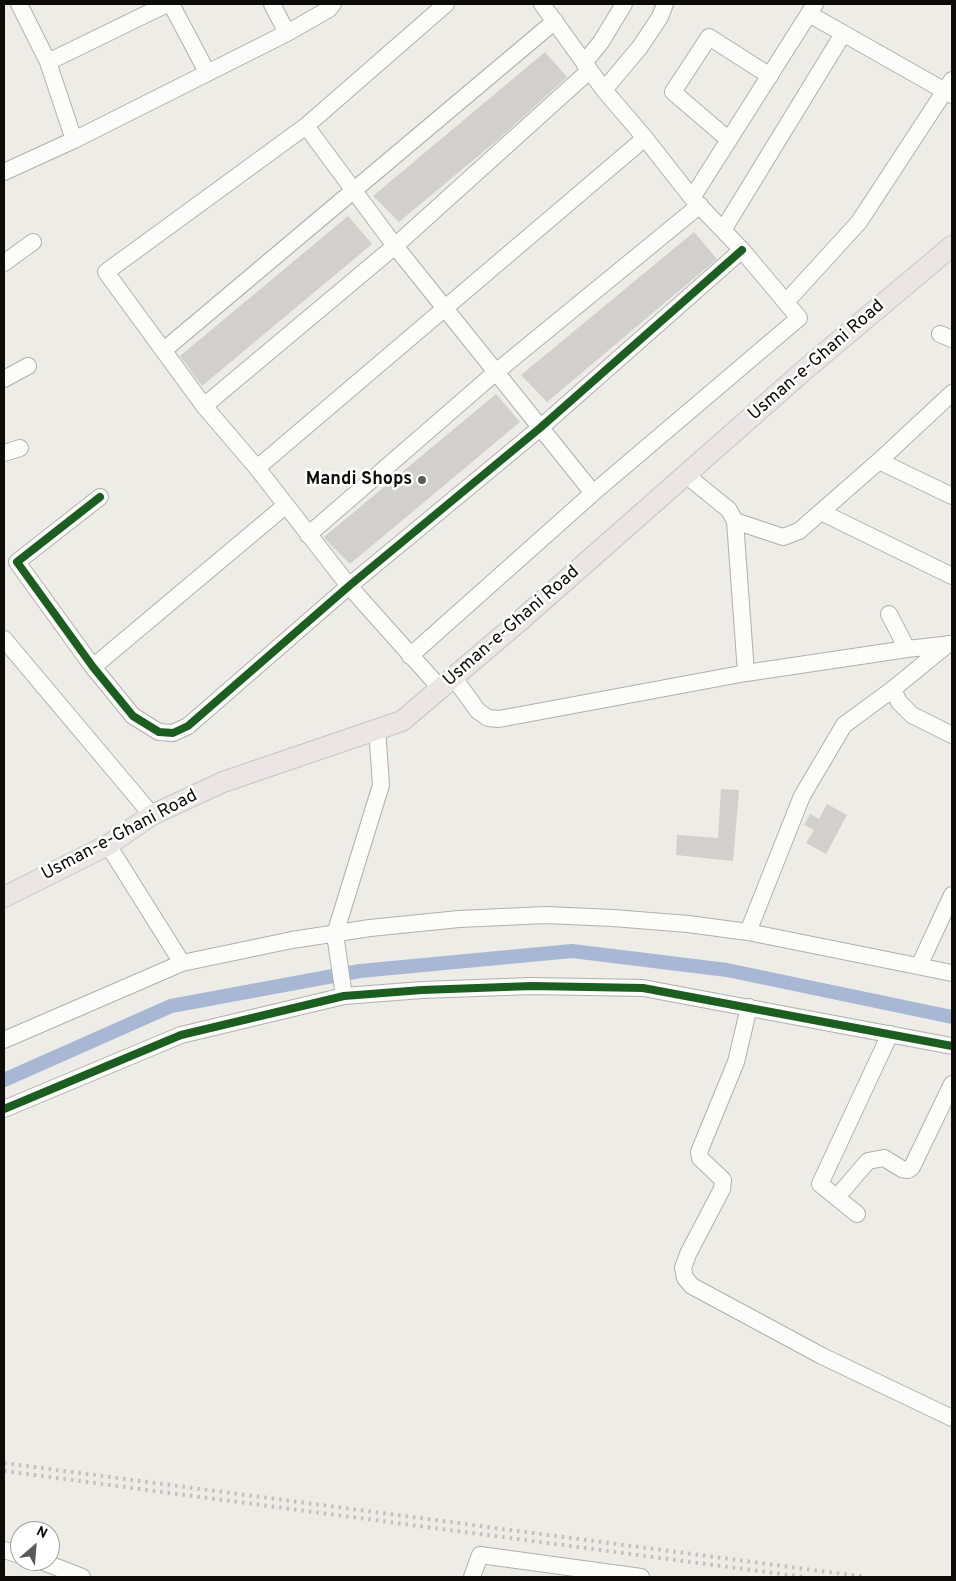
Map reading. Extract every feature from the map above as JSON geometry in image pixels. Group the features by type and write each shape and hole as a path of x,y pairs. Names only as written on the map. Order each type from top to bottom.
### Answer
{"main road":[{"name":"Usman-e-Ghani Road","path":"4,897 108,845 152,815 224,782 402,721 808,367 952,246"}],"street":[{"path":"19,4 48,62 74,140"},
{"path":"48,62 166,4"},
{"path":"171,4 207,72"},
{"path":"272,4 286,33"},
{"path":"4,172 74,140 286,33 329,9 333,4"},
{"path":"446,4 306,126 106,272 204,406 257,468 349,586 410,656 447,683 478,712 488,718 499,719 746,673 951,641"},
{"path":"410,656 593,493 799,318 742,250 696,201 646,138 604,90 542,4"},
{"path":"204,406 395,246 586,67 624,4"},
{"path":"604,90 640,46 660,17 665,4"},
{"path":"308,534 696,201 729,140 812,9 843,34 950,89 859,222 786,302"},
{"path":"164,350 354,188 555,21"},
{"path":"723,230 843,34"},
{"path":"729,140 673,92 709,37 770,76"},
{"path":"306,126 354,188 395,246 447,308 593,493"},
{"path":"257,468 646,138"},
{"path":"4,263 33,242"},
{"path":"100,497 16,562 133,716 160,732 173,733 188,726 349,586 540,428 742,250"},
{"path":"4,379 28,366"},
{"path":"734,521 783,537 799,531 879,461 952,393"},
{"path":"4,452 20,448"},
{"path":"879,461 952,496"},
{"path":"686,475 729,510 734,521 746,673"},
{"path":"94,667 286,505"},
{"path":"821,512 952,576"},
{"path":"890,614 907,649"},
{"path":"4,639 152,815"},
{"path":"748,932 802,796 844,725 893,689 951,641"},
{"path":"893,689 899,702 912,715 952,735"},
{"path":"344,993 334,934 381,785 377,729"},
{"path":"108,845 182,963"},
{"path":"919,966 952,895"},
{"path":"4,1040 182,963 292,940 370,928 459,919 546,916 669,922 748,932 952,973"},
{"path":"4,1109 181,1035 344,993 532,986 643,988 952,1046"},
{"path":"749,1007 736,1062 699,1152 700,1158 723,1180 722,1189 688,1254 683,1268 685,1278 692,1286 822,1356 952,1418"},
{"path":"857,1214 820,1184 890,1034"},
{"path":"837,1198 868,1161 884,1158 902,1169 908,1170 912,1167 952,1084"},
{"path":"472,1577 480,1555 642,1577"},
{"path":"60,1568 82,1577"}],"building":[{"path":"545,52 567,77 501,137 399,222 373,196"},
{"path":"348,216 372,244 202,386 180,356"},
{"path":"694,232 717,259 547,402 521,375"},
{"name":"Mandi Shops","path":"496,394 520,422 350,564 326,540 324,537"},
{"path":"721,789 739,790 733,861 676,855 677,835 718,838"},
{"path":"827,804 847,815 826,854 806,843 814,830 804,825 810,814 819,819"}],"waterway":[{"path":"4,1080 171,1006 360,971 572,951 727,970 952,1017"}],"railway":[{"path":"4,1463 866,1577"},
{"path":"4,1471 804,1577"}],"cycle path":[{"path":"100,497 17,562 93,667 133,716 159,732 173,733 188,726 349,586 540,428 742,250"},
{"path":"4,1109 181,1035 344,996 422,990 532,986 643,988 952,1046"}],"place":[{"name":"Mandi Shops","path":"422,480"}]}
